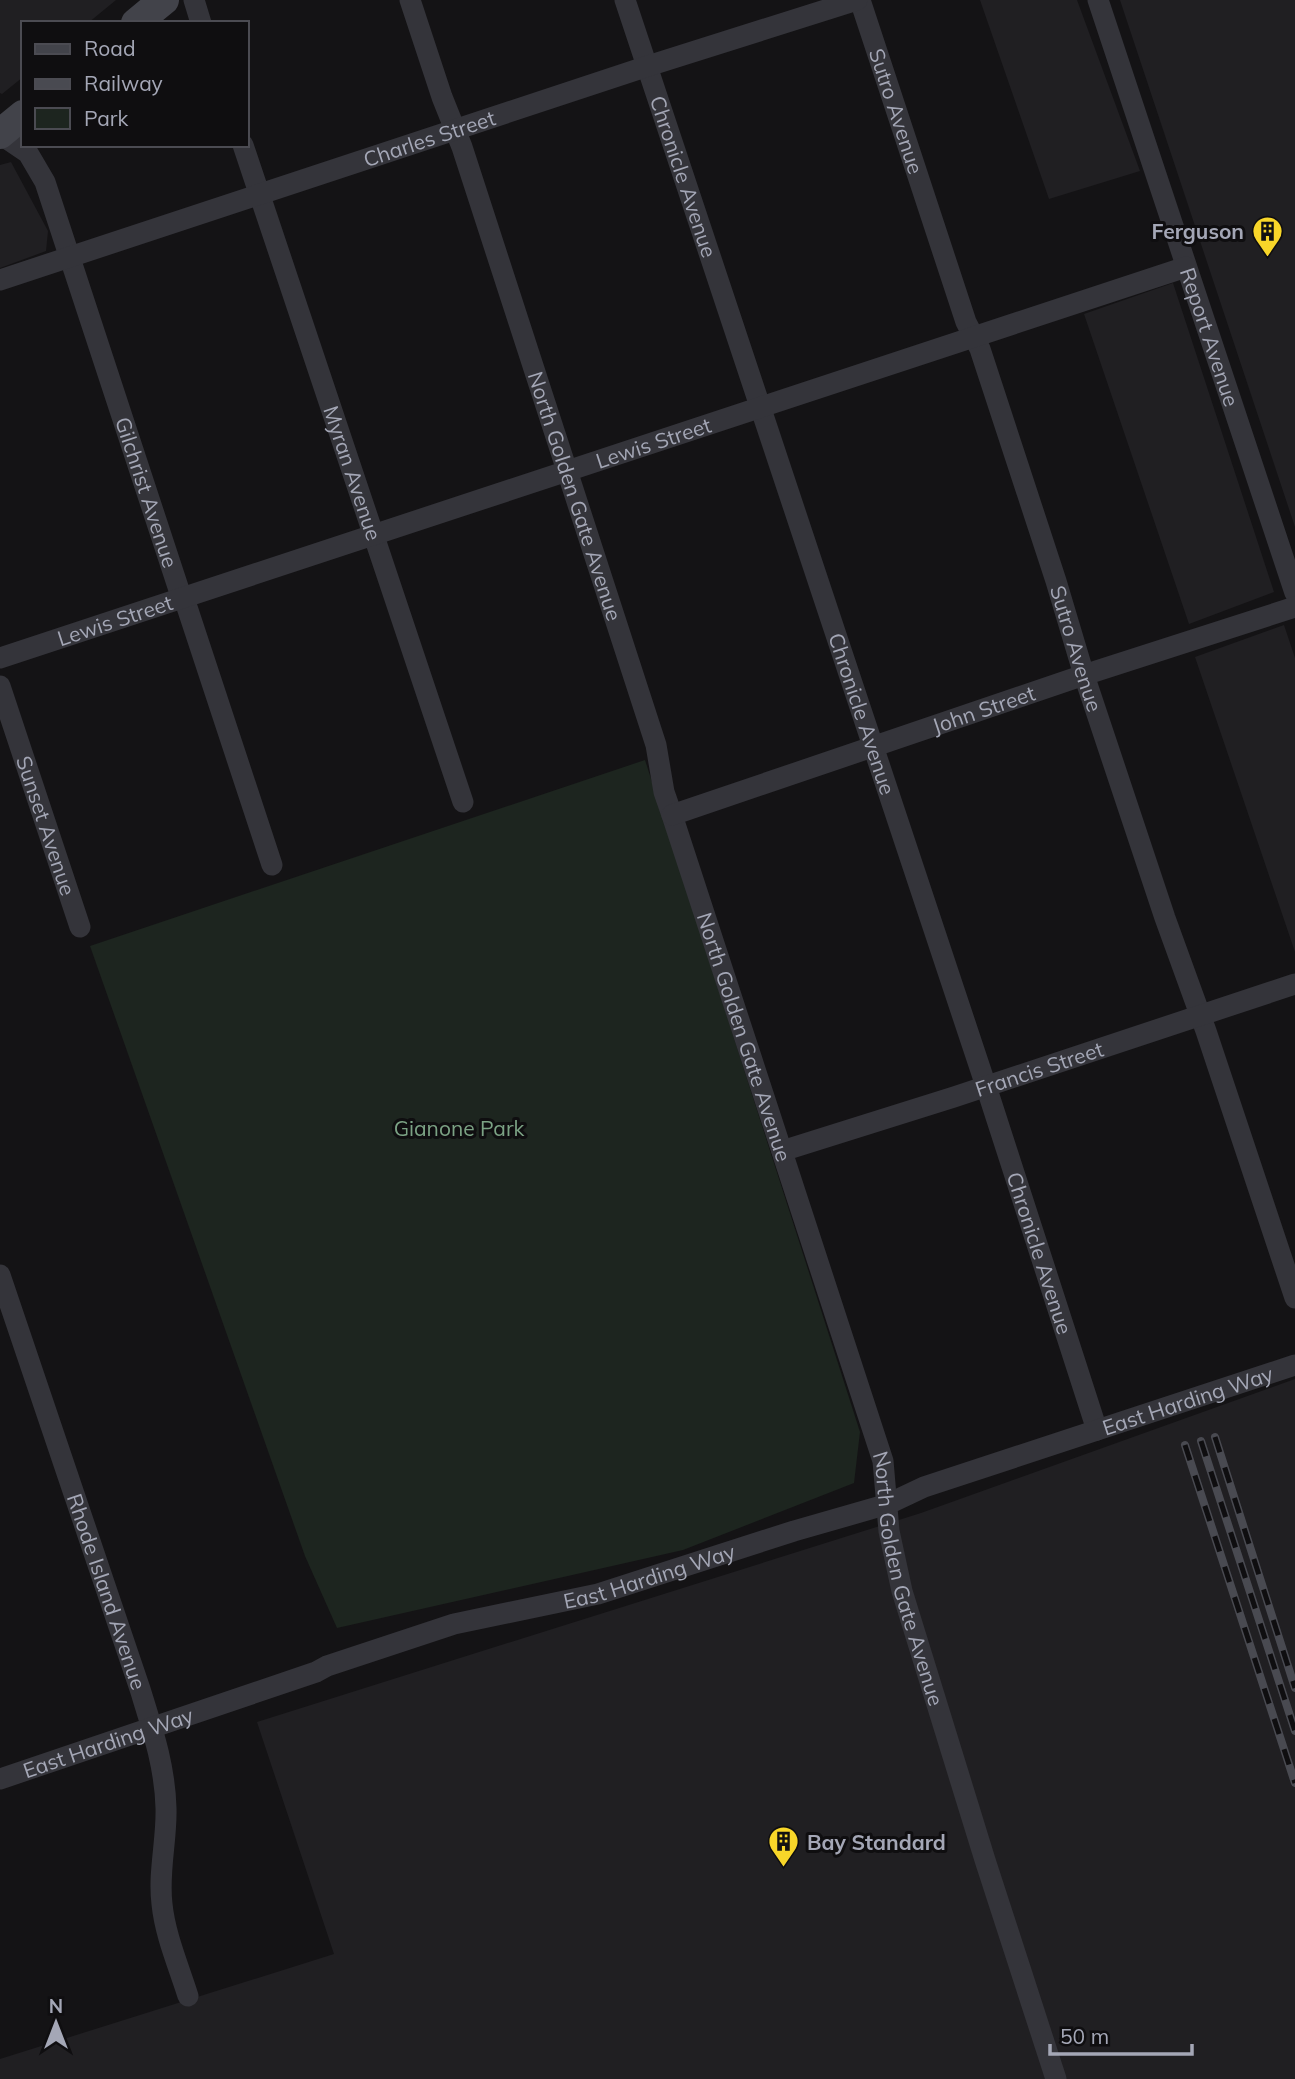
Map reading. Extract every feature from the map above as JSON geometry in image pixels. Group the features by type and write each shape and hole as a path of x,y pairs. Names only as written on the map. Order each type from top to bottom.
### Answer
{"main road":[{"path":"138,21 164,0"},
{"path":"0,134 21,117"}],"street":[{"path":"194,0 200,21"},
{"name":"North Golden Gate Avenue","path":"410,0 568,472 656,746 664,792 883,1461 889,1531 902,1591 1056,2079"},
{"name":"Chronicle Avenue","path":"625,0 986,1086 1097,1430"},
{"name":"Charles Street","path":"0,280 648,66 858,0"},
{"name":"Sutro Avenue","path":"858,0 967,322 980,349 1056,580 1084,675 1295,1298"},
{"name":"Report Avenue","path":"1098,0 1295,593"},
{"name":"Gilchrist Avenue","path":"0,134 28,153 46,182 272,865"},
{"name":"Myran Avenue","path":"244,147 463,802"},
{"name":"Lewis Street","path":"0,658 1186,267"},
{"name":"John Street","path":"672,816 1084,675 1295,607"},
{"name":"Sunset Avenue","path":"0,685 80,927"},
{"name":"Francis Street","path":"782,1151 1295,984"},
{"name":"Rhode Island Avenue","path":"0,1275 152,1728 164,1775 167,1810 160,1878 162,1906 188,1996"},
{"name":"East Harding Way","path":"0,1779 454,1624 598,1594 888,1504 924,1487 1295,1365"}],"shaded area":[{"path":"0,0 116,0 90,21 21,21 21,79 0,93"},
{"path":"980,0 1077,0 1140,171 1049,199"},
{"path":"1120,0 1295,0 1295,527"},
{"path":"11,162 48,231 46,251 0,268 0,165"},
{"path":"1173,283 1274,592 1189,624 1084,314"},
{"path":"1284,625 1295,658 1295,952 1195,657"},
{"path":"1295,1379 1295,2079 0,2079 0,2059 334,1954 257,1722 921,1513"}],"green space":[{"name":"Gianone Park","path":"645,760 860,1432 854,1483 683,1550 337,1628 305,1556 90,946"}],"railway":[{"path":"1215,1437 1295,1688"},
{"path":"1201,1441 1295,1731"},
{"path":"1185,1445 1295,1783"}],"place":[{"name":"Ferguson","path":"1267,258"},
{"name":"Bay Standard","path":"784,1869"}]}
